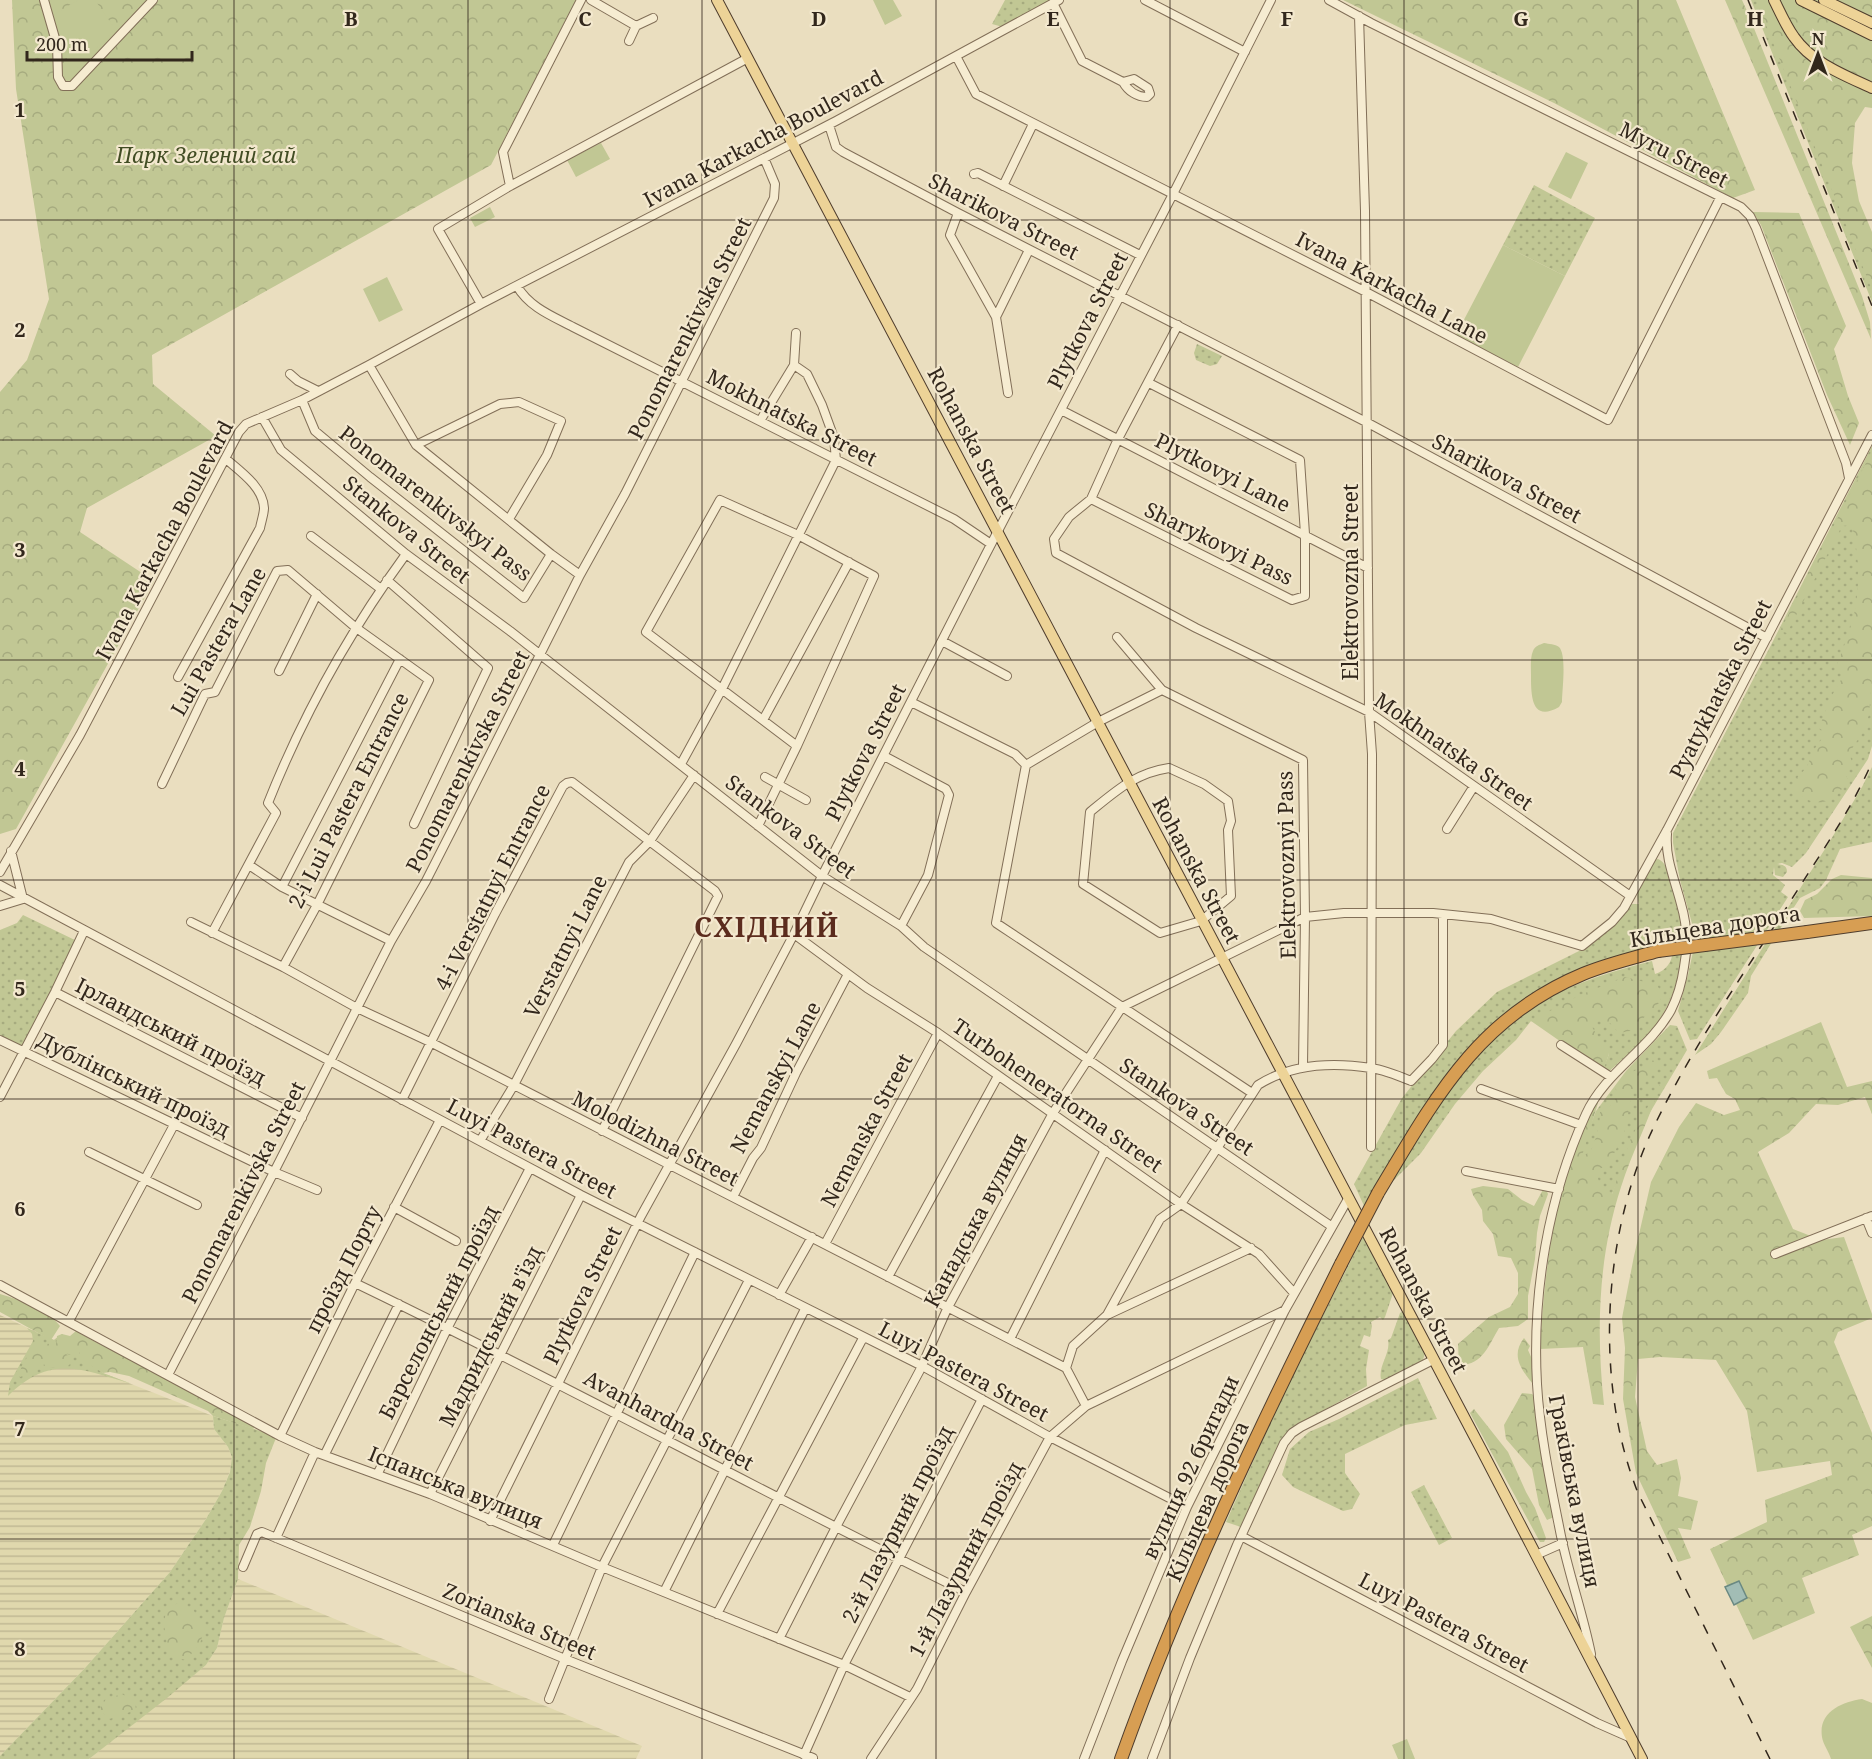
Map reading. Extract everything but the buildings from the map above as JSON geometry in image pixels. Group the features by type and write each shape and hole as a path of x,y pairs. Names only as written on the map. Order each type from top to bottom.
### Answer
{"highway":[{"name":"Кільцева дорога","path":"1121,1759 1154,1673 1230,1493 1341,1264 1378,1193 1439,1092 1474,1049 1535,999 1559,985 1619,962 1658,951 1872,923"}],"main road":[{"name":"Rohanska Street","path":"717,0 1642,1759"},
{"path":"1774,0 1793,36 1815,58 1841,74 1872,88"},
{"path":"1802,0 1872,35"},
{"path":"1824,0 1872,23"},
{"path":"1839,0 1845,0"}],"street":[{"path":"44,0 57,45 58,77 63,86 72,86 153,0"},
{"path":"510,186 503,152 581,0"},
{"path":"591,0 636,26"},
{"path":"1145,0 1245,52"},
{"name":"Plytkova Street","path":"490,1521 638,1223 794,934 991,544 1271,0"},
{"name":"Myru Street","path":"1329,0 1741,207 1750,216 1756,228 1846,463 1849,478"},
{"path":"1056,2 1082,61 1123,82"},
{"name":"Ivana Karkacha Boulevard","path":"0,872 80,735 246,424 302,400 481,304 829,124 1056,2"},
{"name":"Elektrovozna Street","path":"1359,16 1368,423 1369,712 1372,754 1371,1148"},
{"path":"629,41 636,26 652,18"},
{"name":"Ivana Karkacha Lane","path":"956,56 976,94 1366,292 1608,420 1720,198"},
{"path":"481,304 438,229 510,186 748,58"},
{"name":"Sharikova Street","path":"829,124 836,147 843,152 1368,423 1767,638"},
{"path":"1003,186 1033,124"},
{"name":"Ponomarenkivska Street","path":"168,1375 391,941 426,881 580,575 625,495 774,198 775,184 764,158"},
{"path":"974,174 978,173 1140,255"},
{"path":"958,213 950,235 996,317 1008,393"},
{"path":"996,317 1029,250"},
{"name":"Mokhnatska Street","path":"517,286 522,295 533,305 573,327 954,519 991,544"},
{"path":"1091,499 1118,440 1178,325"},
{"path":"760,422 794,365 796,333"},
{"path":"369,365 416,445 550,554 580,575"},
{"path":"681,764 722,689 836,460 834,438 822,405 807,374 794,365"},
{"path":"290,374 298,381 318,391"},
{"name":"Sharykovyi Pass","path":"1091,499 1292,600 1305,596 1305,534 1300,460 1149,383"},
{"name":"Ponomarenkivskyi Pass","path":"302,400 315,431 524,598 550,554"},
{"path":"416,445 500,404 519,402 561,422 547,455 509,519"},
{"name":"Plytkovyi Lane","path":"1061,410 1368,568"},
{"name":"Stankova Street","path":"262,417 281,450 406,554 681,764 822,876 901,926 924,947 1331,1226"},
{"name":"Pyatykhatska Street","path":"1582,946 1612,922 1624,908 1667,830 1872,435"},
{"path":"178,677 260,528 264,508 260,495 252,481 226,459"},
{"name":"Mokhnatska Street","path":"1091,499 1069,518 1054,539 1056,553 1196,628 1369,712 1629,896"},
{"path":"758,826 797,746 874,576 798,535 720,500 646,632 797,746"},
{"path":"311,536 381,589"},
{"path":"212,933 276,813 268,803 289,752 356,627 406,554"},
{"path":"764,720 849,562"},
{"name":"Lui Pastera Lane","path":"162,784 205,694 215,692 277,571 288,570 356,627"},
{"path":"387,580 488,668 414,824"},
{"path":"279,671 317,594"},
{"name":"2-i Lui Pastera Entrance","path":"283,967 317,905 429,680 356,627"},
{"path":"1116,637 1162,690 1098,722 1026,765 996,923 1252,1093"},
{"path":"942,641 1007,676"},
{"name":"2-i Lui Pastera Entrance","path":"282,887 400,659"},
{"name":"Elektrovoznyi Pass","path":"1162,690 1303,760 1305,917 1303,1066"},
{"path":"911,702 1015,754 1026,765"},
{"path":"884,756 946,789 949,795 928,875 901,926"},
{"path":"1169,768 1204,784 1228,801 1231,821 1227,830 1231,896 1202,921 1161,933 1083,884 1090,812 1128,781 1169,768"},
{"name":"Verstatnyi Lane","path":"480,1141 514,1085 629,862 650,841 694,775"},
{"path":"765,777 806,800"},
{"name":"4-i Verstatnyi Entrance","path":"402,1100 495,914 557,797 567,783 576,784 650,841"},
{"path":"1447,829 1474,786"},
{"name":"Граківська вулиця","path":"1592,1661 1563,1543 1547,1462 1539,1408 1536,1351 1538,1297 1559,1189 1581,1125 1597,1094 1643,1045 1677,998 1685,963 1686,932 1684,916 1667,855 1667,830"},
{"path":"602,1131 718,896 715,891 650,841"},
{"path":"0,854 11,850 23,899 0,905"},
{"path":"249,865 282,887 391,941"},
{"path":"0,905 3,899 2,886 13,878 16,868"},
{"name":"Luyi Pastera Street","path":"2,886 580,1195 922,1366 1050,1437 1187,1507"},
{"name":"Канадська вулиця","path":"779,1640 922,1366 947,1309 1053,1113 1086,1059 1122,1007 1305,917 1373,913 1443,914 1491,919 1582,946"},
{"path":"1107,1315 1160,1219 1181,1204 1258,1085 1271,1077 1303,1066 1373,1068 1412,1081 1432,1059 1443,1045 1443,914"},
{"name":"Molodizhna Street","path":"191,922 1066,1368"},
{"path":"0,1096 55,992 84,931"},
{"name":"Turboheneratorna Street","path":"794,934 848,974 1053,1113 1181,1204 1251,1248 1267,1262 1294,1293"},
{"name":"Nemanskyi Lane","path":"733,1197 753,1158 761,1148 796,1073 848,974"},
{"name":"Ірландський проїзд","path":"55,992 302,1118"},
{"name":"Nemanska Street","path":"825,1244 938,1034"},
{"name":"Дублінський проїзд","path":"0,1040 274,1172 317,1190"},
{"path":"1561,1045 1611,1077"},
{"path":"888,1277 998,1076"},
{"path":"1481,1089 1581,1125"},
{"name":"проїзд Порту","path":"280,1436 355,1282 440,1120"},
{"path":"69,1321 175,1123"},
{"path":"1010,1339 1106,1150"},
{"path":"90,1152 197,1205"},
{"name":"Барселонський проїзд","path":"378,1473 448,1327 530,1168"},
{"path":"1466,1171 1559,1189"},
{"name":"Мадридський в'їзд","path":"430,1494 580,1195"},
{"name":"вулиця 92 бригади","path":"1084,1759 1122,1661 1187,1507 1285,1310 1348,1199"},
{"path":"394,1207 456,1241"},
{"path":"1775,1254 1869,1217 1872,1233"},
{"path":"779,1295 812,1237"},
{"path":"1086,1406 1066,1368 1073,1346 1107,1315 1251,1248"},
{"path":"553,1545 696,1252"},
{"path":"549,1699 602,1567 749,1280"},
{"name":"Avanhardna Street","path":"355,1282 502,1354 966,1592"},
{"name":"Іспанська вулиця","path":"0,1285 280,1436 315,1452 378,1473 430,1494 490,1521 844,1665 910,1697"},
{"path":"325,1454 399,1304"},
{"path":"664,1592 805,1309"},
{"name":"Luyi Pastera Street","path":"1050,1437 1086,1406 1285,1310"},
{"path":"717,1614 863,1338"},
{"path":"1152,1759 1190,1658 1241,1536 1277,1456 1292,1433 1433,1360"},
{"name":"2-й Лазурний проїзд","path":"844,1665 982,1399"},
{"name":"1-й Лазурний проїзд","path":"871,1759 917,1689 966,1592 1050,1437"},
{"path":"243,1567 259,1532 276,1538 315,1452"},
{"name":"Luyi Pastera Street","path":"1241,1536 1597,1723 1631,1738"},
{"name":"Zorianska Street","path":"276,1538 565,1659 808,1757 844,1665"},
{"path":"1536,1555 1563,1543"}],"shaded area":[{"path":"0,1315 54,1340 62,1334 103,1373 213,1416 214,1429 228,1447 232,1457 230,1471 222,1491 170,1572 85,1668 0,1756"},
{"path":"238,1579 642,1746 636,1759 89,1759 206,1665 217,1648 224,1618"}],"green space":[{"name":"Парк Зелений гай","path":"12,0 576,0 491,165 152,355 153,384 216,436 87,508 80,532 154,581 16,829 0,834 0,392 27,360 49,299 16,89"},
{"path":"78,0 95,0 115,29 72,74 53,15"},
{"path":"873,0 893,0 902,16 885,25"},
{"path":"1005,0 1051,0 1003,27 992,24"},
{"path":"1343,0 1676,0 1755,190 1733,198 1554,103"},
{"path":"1725,0 1742,0 1747,11 1862,296 1870,322 1871,339"},
{"path":"1751,0 1760,0 1872,259 1872,302"},
{"path":"1756,0 1872,0 1872,83 1863,90 1872,92 1872,108 1865,107 1855,123 1852,163 1859,201 1872,232 1872,290"},
{"path":"601,143 610,159 576,177 567,160"},
{"path":"1566,152 1588,163 1571,199 1548,187"},
{"path":"1534,185 1595,218 1565,276 1503,245"},
{"path":"490,207 495,217 475,227 470,218"},
{"path":"1753,212 1799,213 1846,326 1834,349 1859,423 1850,445 1827,395 1761,225"},
{"path":"1503,245 1565,276 1518,367 1456,335"},
{"path":"387,277 403,310 379,322 363,289"},
{"path":"1197,344 1222,356 1217,364 1210,366 1196,360 1194,353"},
{"path":"1872,446 1872,746 1868,759 1806,853 1792,867 1782,863 1777,864 1784,865 1786,868 1787,872 1783,877 1775,875 1774,867 1773,875 1785,885 1781,892 1788,897 1697,1039 1690,1040 1678,1011 1696,938 1680,880 1673,833"},
{"path":"1872,451 1872,676 1869,715 1861,735 1849,753 1852,762 1844,771 1848,780 1831,799 1814,802 1798,794 1794,789 1795,780 1807,767 1813,751 1826,733 1819,728 1831,697 1845,673 1837,665 1852,623 1858,587 1858,560 1852,525 1842,526 1787,633 1780,631"},
{"path":"1544,643 1559,647 1563,657 1564,673 1562,702 1559,707 1543,712 1534,704 1532,698 1531,663 1534,649"},
{"path":"1872,767 1872,842 1840,849 1820,888 1800,898 1785,921 1751,976 1748,993 1721,1032 1711,1044 1695,1055 1830,841"},
{"path":"1654,860 1662,861 1670,877 1681,921 1682,953 1676,984 1663,1014 1652,1030 1606,1074 1602,1072 1609,1054 1531,1021 1516,1040 1483,1071 1455,1104 1421,1153 1392,1182 1421,1131 1454,1082 1494,1037 1515,1019 1450,1072 1434,1091 1365,1208 1354,1184 1402,1098 1456,1031 1497,992 1579,951 1631,904 1639,904 1638,893 1642,881","holes":["1650,932 1660,932 1666,937 1672,949 1671,961 1662,971 1655,974 1652,961 1609,973 1554,995 1516,1018 1565,978 1652,949"]},
{"path":"1841,875 1872,878 1872,916 1804,918 1800,911 1805,900 1817,894 1832,879"},
{"path":"23,915 79,942 23,1051 0,1040 0,930 17,923"},
{"path":"1625,977 1657,985 1662,994 1660,1002 1630,1031 1619,1033 1610,1023 1595,1020 1592,1027 1609,1054 1603,1071 1531,1021 1580,995"},
{"path":"1821,1022 1847,1087 1872,1081 1872,1114 1865,1097 1838,1105 1816,1104 1789,1133 1758,1152 1793,1229 1821,1240 1844,1237 1872,1314 1872,1318 1838,1332 1834,1342 1872,1433 1872,1526 1852,1535 1859,1555 1802,1578 1815,1613 1753,1640 1710,1549 1767,1522 1765,1500 1832,1475 1830,1461 1757,1472 1747,1411 1716,1360 1660,1357 1638,1359 1635,1397 1647,1451 1657,1465 1677,1459 1681,1478 1678,1496 1698,1501 1691,1530 1678,1528 1691,1558 1678,1562 1636,1473 1623,1399 1625,1348 1622,1318 1651,1182 1679,1127 1696,1103 1724,1115 1740,1110 1735,1099 1726,1094 1717,1078 1709,1079 1707,1071"},
{"path":"1670,1025 1677,1026 1687,1050 1639,1131 1612,1194 1565,1191 1596,1111 1626,1071"},
{"path":"1653,1060 1656,1066 1632,1095 1624,1133 1607,1168 1601,1168 1597,1174 1602,1186 1612,1194 1631,1138 1660,1084 1630,1161 1613,1214 1603,1268 1601,1295 1600,1350 1604,1405 1593,1404 1583,1347 1540,1349 1554,1223 1574,1150 1587,1115 1598,1095 1598,1103 1582,1156 1590,1153 1597,1133 1600,1112 1613,1104 1618,1094 1615,1087 1629,1074"},
{"path":"1483,1186 1508,1189 1534,1206 1545,1186 1548,1194 1537,1233 1528,1296 1528,1319 1518,1326 1499,1328 1479,1358 1474,1362 1459,1365 1458,1344 1489,1317 1510,1307 1518,1294 1518,1273 1511,1258 1498,1256 1493,1234 1483,1221 1482,1210 1471,1189"},
{"path":"1363,1237 1393,1293 1385,1317 1383,1320 1380,1317 1371,1322 1370,1337 1364,1335 1360,1346 1369,1350 1366,1369 1367,1386 1289,1430 1241,1527 1226,1522 1286,1388"},
{"path":"0,1294 33,1306 54,1319 60,1326 51,1340 0,1312"},
{"path":"1403,1311 1425,1353 1423,1360 1385,1380 1381,1379 1388,1340"},
{"path":"27,1328 54,1340 62,1334 103,1373 132,1384 81,1370 52,1370 38,1374 8,1396 10,1382 33,1341 32,1334"},
{"path":"76,1331 256,1425 253,1429 213,1416 208,1411 129,1376 103,1373 87,1363 80,1356 80,1352 74,1355 66,1354 73,1361 66,1368 49,1367 41,1370 45,1365 43,1364 32,1368 33,1372 20,1377 23,1363 36,1342 56,1345 57,1336 62,1334 70,1336"},
{"path":"1524,1338 1530,1346 1528,1350 1532,1359 1533,1384 1524,1372 1518,1356 1520,1344"},
{"path":"1418,1378 1437,1419 1405,1425 1345,1454 1345,1473 1360,1494 1352,1509 1343,1511 1293,1487 1282,1475 1290,1449 1309,1432"},
{"path":"1522,1393 1532,1394 1535,1397 1554,1517 1547,1520 1539,1505 1532,1469 1506,1439 1504,1425"},
{"path":"1474,1409 1508,1452 1535,1508 1546,1538 1544,1542 1540,1542 1470,1413"},
{"path":"213,1416 273,1435 276,1438 266,1463 261,1491 250,1527 239,1545 238,1579 224,1618 217,1648 206,1665 89,1759 0,1759 0,1756 85,1668 170,1572 206,1519 230,1472 232,1457 228,1447 214,1429"},
{"path":"1424,1485 1452,1538 1439,1545 1411,1492"},
{"path":"178,1603 193,1609 204,1630 200,1644 186,1660 169,1656 164,1625 166,1609"},
{"path":"1872,1616 1872,1668 1850,1627"},
{"path":"122,1694 135,1702 136,1710 110,1719 99,1710 106,1699"},
{"path":"1862,1699 1872,1703 1872,1759 1831,1759 1822,1737 1824,1721 1833,1710"},
{"path":"1407,1739 1415,1759 1398,1759 1392,1745"}],"water":[{"path":"1739,1581 1747,1598 1734,1605 1725,1587"}],"railway":[{"path":"1748,0 1872,306"},
{"path":"1770,1759 1638,1493 1624,1451 1615,1406 1610,1360 1610,1313 1614,1266 1622,1220 1634,1176 1665,1105 1716,1016 1834,834 1872,762"}],"district":[{"name":"СХІДНИЙ","path":"767,926"}]}
